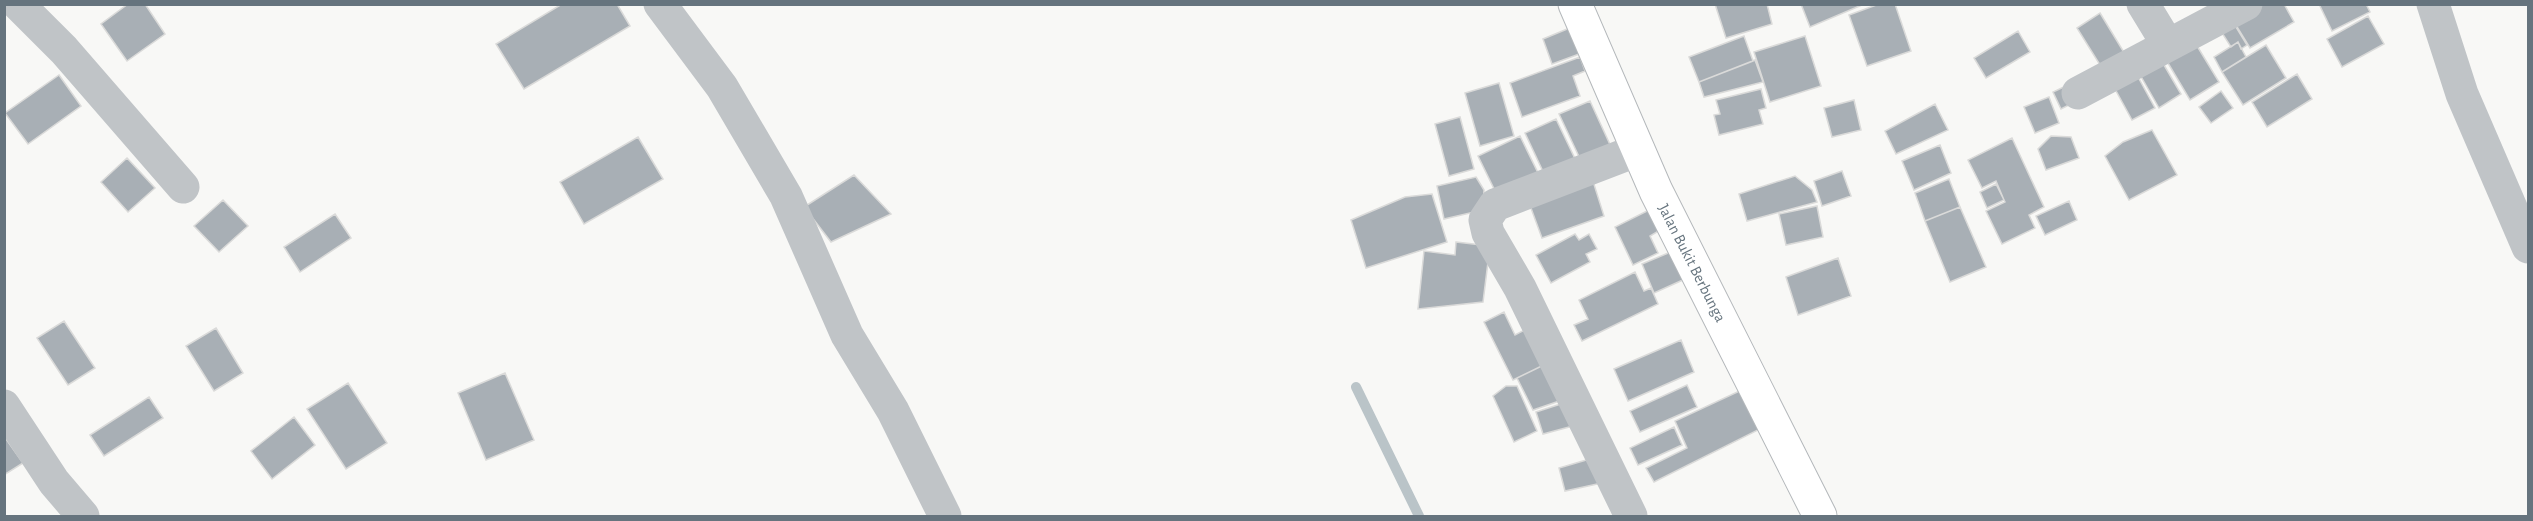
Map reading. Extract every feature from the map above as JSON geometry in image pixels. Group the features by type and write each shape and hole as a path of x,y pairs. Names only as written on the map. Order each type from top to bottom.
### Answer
{"main road":[{"name":"Jalan Bukit Berbunga","path":"1575,4 1656,191 1820,516"}],"street":[{"path":"18,4 64,50 183,187"},
{"path":"660,4 722,87 786,196 848,335 893,411 945,516"},
{"path":"2143,4 2168,45"},
{"path":"2078,93 2246,4"},
{"path":"2433,4 2462,94 2529,247"},
{"path":"1631,516 1520,288 1488,233 1485,220 1495,205 1638,150"},
{"path":"4,406 54,482 83,516"}],"building":[{"path":"128,4 145,4 165,34 127,61 101,24"},
{"path":"562,4 617,4 630,26 524,89 496,44"},
{"path":"1715,4 1767,4 1772,24 1726,38"},
{"path":"1801,4 1861,4 1862,5 1810,27"},
{"path":"1879,4 1895,4 1911,51 1867,66 1849,15"},
{"path":"2249,4 2284,4 2294,22 2250,48 2229,14"},
{"path":"2319,4 2366,4 2370,12 2332,31"},
{"path":"2100,13 2128,59 2105,73 2077,28"},
{"path":"2368,16 2384,44 2342,67 2327,39"},
{"path":"2230,17 2247,45 2241,49 2238,42 2231,47 2217,25"},
{"path":"1572,27 1582,53 1552,64 1543,39"},
{"path":"2018,31 2030,52 1986,78 1974,58"},
{"path":"1744,36 1753,61 1699,82 1689,57"},
{"path":"1805,36 1821,86 1770,102 1754,52"},
{"path":"2191,36 2219,82 2190,100 2162,53"},
{"path":"2238,42 2246,57 2222,72 2214,57"},
{"path":"2266,45 2286,78 2243,105 2222,72"},
{"path":"2157,53 2181,94 2159,108 2135,66"},
{"path":"1580,57 1585,71 1573,76 1580,96 1522,117 1510,83"},
{"path":"1755,60 1763,82 1704,97 1699,82"},
{"path":"2132,66 2155,108 2132,120 2109,78"},
{"path":"2297,74 2312,99 2267,127 2252,102"},
{"path":"59,75 81,106 28,144 5,113"},
{"path":"1499,83 1514,136 1480,146 1465,93"},
{"path":"2070,84 2077,101 2061,109 2053,92"},
{"path":"1761,89 1766,108 1759,110 1763,124 1719,135 1714,115 1720,114 1716,100"},
{"path":"2221,91 2233,108 2211,123 2199,107"},
{"path":"2049,97 2059,123 2035,133 2024,107"},
{"path":"1854,100 1861,130 1832,137 1824,108"},
{"path":"1590,101 1612,149 1582,163 1559,114"},
{"path":"1935,104 1948,130 1896,154 1885,131"},
{"path":"1460,117 1474,169 1449,176 1435,124"},
{"path":"1556,119 1578,165 1547,180 1525,133"},
{"path":"2152,130 2177,175 2129,200 2105,156 2123,142"},
{"path":"1520,136 1542,181 1500,201 1478,156"},
{"path":"2051,136 2071,137 2079,158 2046,170 2038,149"},
{"path":"638,137 663,179 584,224 560,182"},
{"path":"2012,138 2044,207 2029,215 2035,228 2002,244 1986,211 2005,202 1996,181 1982,188 1968,160"},
{"path":"1940,145 1951,173 1914,190 1902,161"},
{"path":"127,158 155,188 128,212 101,182"},
{"path":"1842,171 1851,196 1822,206 1814,181"},
{"path":"854,175 891,214 831,242 804,207"},
{"path":"1795,176 1812,190 1817,202 1747,221 1739,194"},
{"path":"1476,177 1484,190 1483,210 1444,219 1437,186"},
{"path":"1592,178 1604,216 1542,238 1528,200"},
{"path":"1949,179 1960,207 1925,221 1915,193"},
{"path":"1996,184 2004,200 1987,208 1980,192"},
{"path":"1432,194 1447,242 1366,268 1351,220 1405,197"},
{"path":"223,200 248,226 219,252 194,226"},
{"path":"2069,201 2077,220 2045,235 2036,216"},
{"path":"1817,206 1823,237 1786,245 1779,214"},
{"path":"1960,207 1986,267 1950,282 1925,221"},
{"path":"1651,209 1662,229 1650,236 1658,253 1633,265 1615,227"},
{"path":"335,214 351,238 300,272 284,247"},
{"path":"1575,234 1579,240 1589,234 1597,249 1586,254 1590,262 1551,283 1536,255"},
{"path":"1456,242 1490,246 1483,302 1418,309 1424,251 1455,255"},
{"path":"1673,251 1685,279 1654,293 1642,264"},
{"path":"1838,258 1851,296 1798,315 1786,277"},
{"path":"1635,272 1644,291 1651,288 1658,304 1582,341 1574,325 1588,319 1579,300"},
{"path":"1504,312 1515,335 1536,324 1554,360 1513,380 1484,322"},
{"path":"64,321 95,368 68,385 37,338"},
{"path":"216,328 243,373 214,391 186,346"},
{"path":"1681,340 1694,372 1628,401 1614,369"},
{"path":"1554,360 1571,397 1533,410 1517,378"},
{"path":"505,373 534,440 486,460 458,393"},
{"path":"348,383 387,443 346,469 307,409"},
{"path":"1687,385 1697,407 1640,432 1630,411"},
{"path":"1506,386 1517,386 1537,431 1514,442 1493,396"},
{"path":"1748,387 1766,426 1654,482 1646,468 1687,448 1675,421"},
{"path":"149,397 163,418 104,456 90,435"},
{"path":"1573,400 1584,423 1543,434 1536,412"},
{"path":"294,417 315,445 272,479 251,451"},
{"path":"1674,427 1682,445 1638,465 1630,448"},
{"path":"4,436 23,463 4,475"},
{"path":"1600,456 1611,481 1565,491 1559,468"}],"waterway":[{"path":"1356,387 1419,516"}]}
